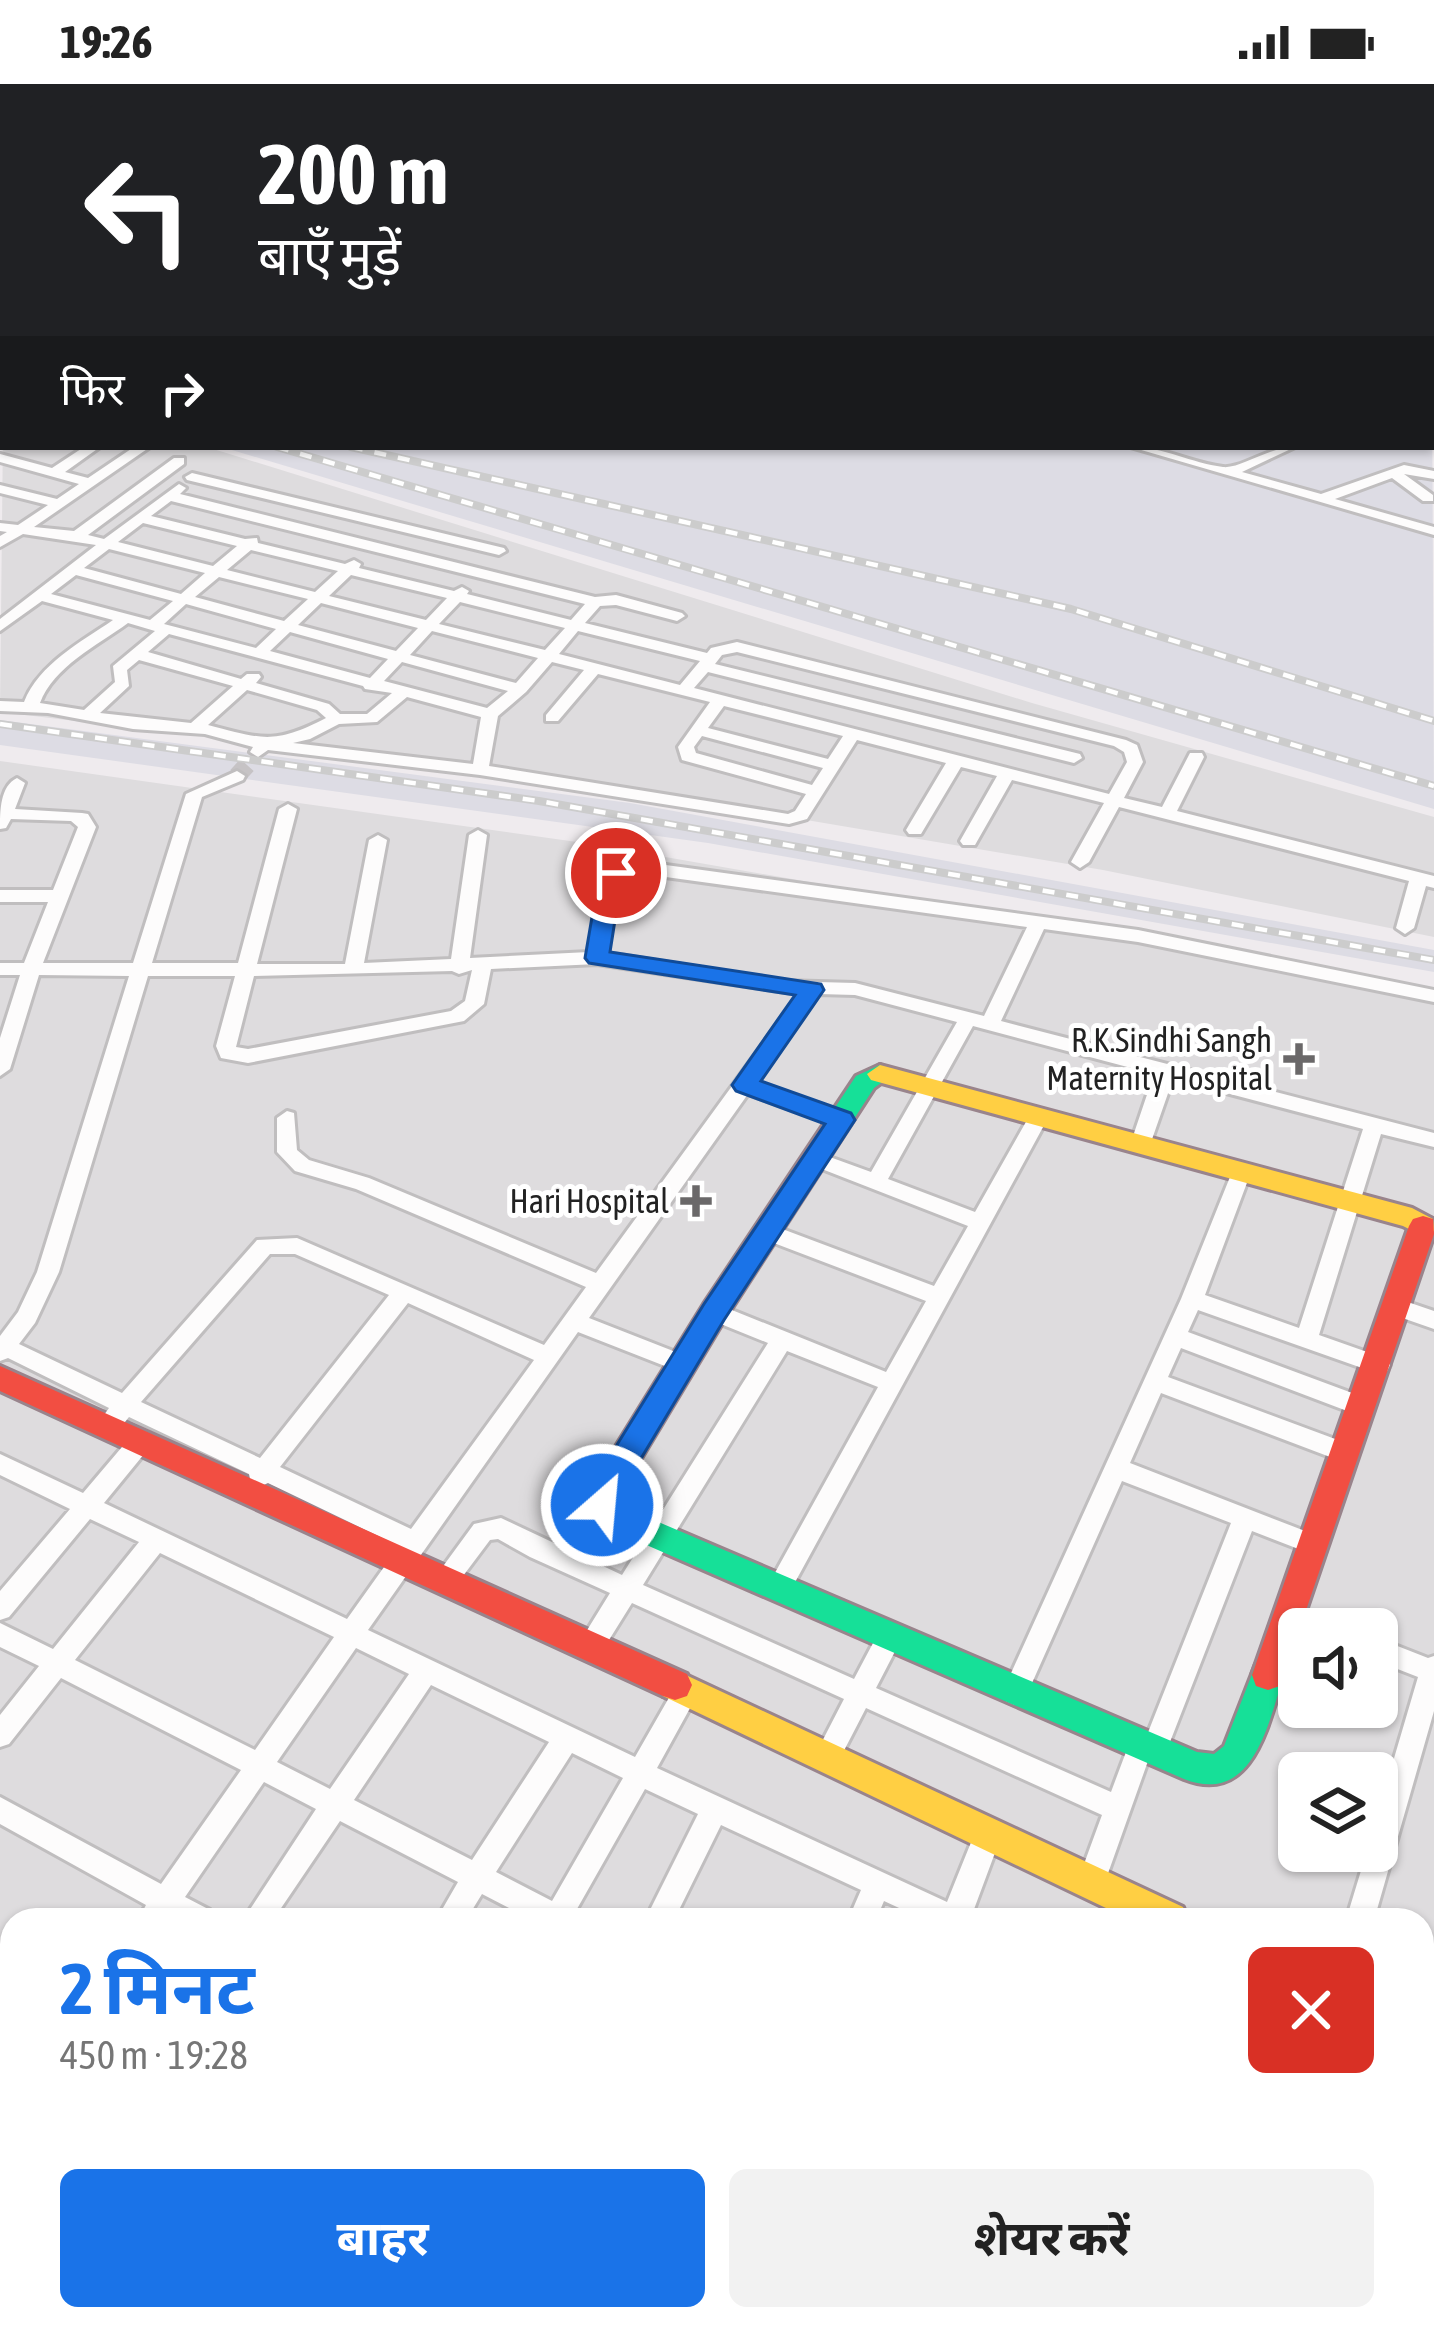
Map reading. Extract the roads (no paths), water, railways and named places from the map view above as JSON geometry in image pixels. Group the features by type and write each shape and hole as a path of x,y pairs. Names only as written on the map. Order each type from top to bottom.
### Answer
{"street":[{"path":"54,473 88,450"},
{"path":"0,543 138,450"},
{"path":"1148,450 1434,531"},
{"path":"1228,473 1281,450"},
{"path":"4,459 91,483"},
{"path":"76,536 179,461"},
{"path":"1321,499 1409,467 1434,475"},
{"path":"1394,472 1428,497"},
{"path":"0,626 197,473 499,551"},
{"path":"0,489 62,504"},
{"path":"169,496 596,602 616,600 677,616"},
{"path":"88,715 123,683 124,676 117,672 183,599 299,503"},
{"path":"141,518 1074,758"},
{"path":"0,527 76,536 1426,880 1405,928"},
{"path":"195,728 245,684 288,627 372,547"},
{"path":"75,570 520,689"},
{"path":"371,686 479,573"},
{"path":"40,596 490,714"},
{"path":"480,770 490,714 520,689 596,602"},
{"path":"0,606 19,612"},
{"path":"32,707 32,696 43,681 124,619"},
{"path":"682,693 722,648 736,646 1120,743 1135,755 1116,802 1080,862"},
{"path":"137,654 323,707 336,719"},
{"path":"552,718 593,670"},
{"path":"401,694 370,719 336,719 194,794 48,1272 27,1317 3,1349 117,1416 409,1551 446,1580 1146,1908"},
{"path":"719,702 686,746 688,756 815,790"},
{"path":"0,706 195,728 251,760 480,770 789,819 800,815 851,736"},
{"path":"698,730 832,765"},
{"path":"1057,788 1087,734"},
{"path":"1166,815 1196,757"},
{"path":"915,830 955,762"},
{"path":"969,842 1006,775"},
{"path":"0,1069 86,822 71,816 2,819 17,783"},
{"path":"288,809 226,1046 236,1056 457,1016 474,1004 482,966"},
{"path":"459,968 478,835"},
{"path":"353,970 378,840"},
{"path":"597,958 609,882 624,868 856,894 1138,935 1434,996"},
{"path":"0,896 58,896"},
{"path":"990,1024 1038,922"},
{"path":"0,969 353,970 597,958 812,990 856,989 1434,1140"},
{"path":"161,1908 409,1551 812,990"},
{"path":"876,1182 968,1019"},
{"path":"1140,1145 1166,1069"},
{"path":"1278,1646 1236,1756 1220,1770 1196,1768 659,1539 607,1514 603,1494 714,1312 842,1120 872,1077 892,1076 1412,1218 1425,1228 1292,1608"},
{"path":"745,1085 842,1120"},
{"path":"287,1118 287,1152 302,1166 362,1183 603,1285"},
{"path":"778,1588 1038,1118"},
{"path":"1307,1340 1375,1125"},
{"path":"816,1159 979,1222"},
{"path":"1015,1693 1192,1299 1241,1172"},
{"path":"769,1232 938,1297"},
{"path":"117,1416 266,1246 297,1246 550,1357"},
{"path":"256,1481 404,1292"},
{"path":"1192,1299 1379,1365"},
{"path":"1400,1308 1434,1321"},
{"path":"714,1312 891,1383"},
{"path":"576,1322 683,1364"},
{"path":"1174,1336 1363,1407"},
{"path":"590,1648 782,1339"},
{"path":"0,1378 117,1416 141,1441 256,1481"},
{"path":"1154,1381 1346,1454"},
{"path":"0,1609 141,1441"},
{"path":"0,1464 929,1908"},
{"path":"1116,1468 1314,1545"},
{"path":"1091,1882 1245,1519"},
{"path":"446,1580 474,1539 490,1527 514,1533 539,1550 1119,1809"},
{"path":"0,1735 155,1540"},
{"path":"0,1634 537,1908"},
{"path":"827,1757 890,1636"},
{"path":"1364,1908 1434,1670 1398,1657"},
{"path":"265,1908 427,1670"},
{"path":"564,1908 687,1690"},
{"path":"457,1908 567,1738"},
{"path":"664,1908 716,1809"},
{"path":"0,1810 154,1908"},
{"path":"960,1908 988,1834"},
{"path":"867,1908 878,1884"}],"tunnel":[{"path":"237,776 247,765"}],"railway":[{"path":"287,450 1434,786"},
{"path":"364,450 1071,609 1434,721"},
{"path":"0,724 539,801 1434,960"}],"place":[{"name":"R.K.Sindhi Sangh Maternity Hospital","path":"1299,1059"},
{"name":"Hari Hospital","path":"696,1201"}]}
